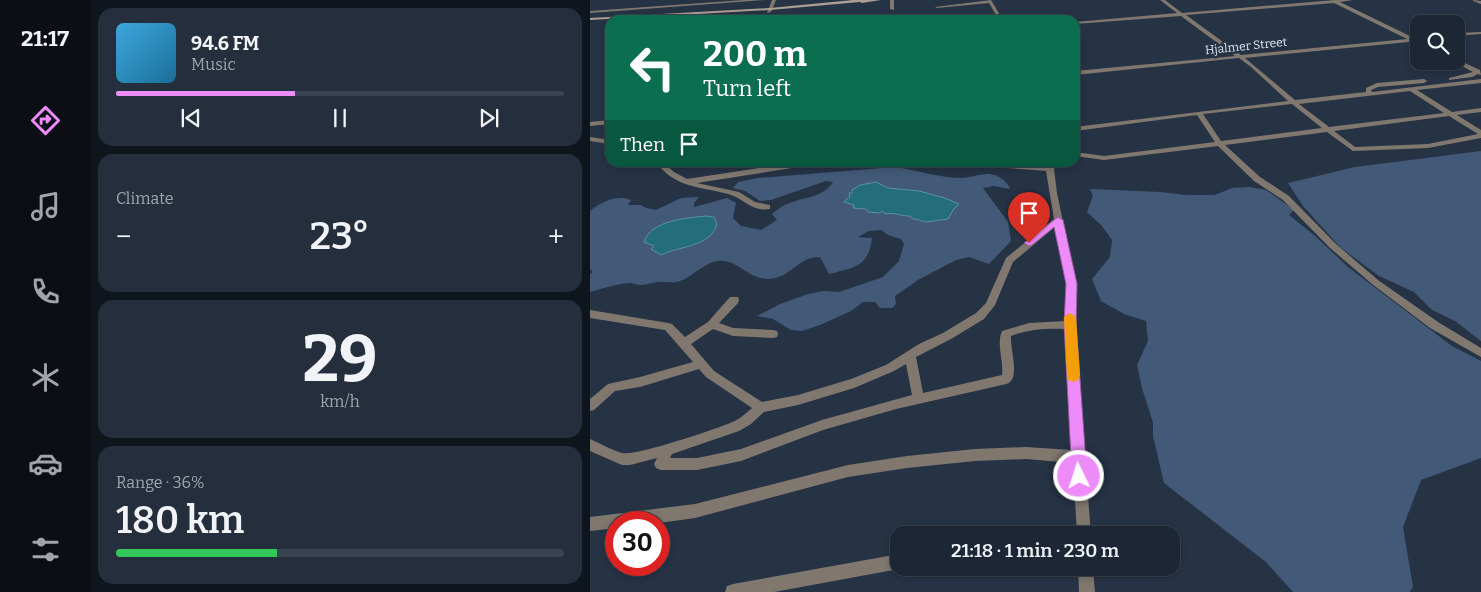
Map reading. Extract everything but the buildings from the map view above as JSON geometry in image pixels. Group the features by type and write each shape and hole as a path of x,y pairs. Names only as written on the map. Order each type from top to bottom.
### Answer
{"main road":[{"path":"769,10 867,0"},
{"path":"658,15 769,10 879,0"},
{"path":"590,19 605,18"}],"street":[{"path":"590,12 763,0"},
{"path":"769,10 774,0"},
{"path":"892,0 892,9"},
{"path":"1162,0 1238,57 1253,66 1293,102 1353,149 1428,146 1481,135"},
{"path":"1080,23 1351,0"},
{"path":"1475,0 1481,3"},
{"path":"937,7 989,1 998,15"},
{"path":"1334,1 1410,37"},
{"path":"1465,34 1481,33"},
{"name":"Hjalmer Street","path":"1080,73 1410,41"},
{"path":"1465,64 1480,72"},
{"path":"1369,94 1368,89 1377,85 1464,77 1480,72"},
{"path":"1423,87 1429,80"},
{"path":"1080,128 1481,81"},
{"path":"1411,89 1481,135"},
{"path":"1080,155 1104,158 1481,110"},
{"path":"1199,113 1220,144 1257,179 1286,198 1333,246 1376,282 1434,325 1481,353"},
{"path":"590,124 605,122"},
{"path":"590,140 605,142"},
{"path":"668,167 685,182 734,193 752,205 767,207"},
{"path":"685,182 784,167"},
{"path":"1052,167 1058,220 1071,284 1070,324 1083,526"},
{"path":"590,445 626,459 667,450 734,427 747,420 761,407 840,389 890,368 923,347 947,336 982,315 990,305 1009,260 1058,220"},
{"path":"684,343 712,325 734,300"},
{"path":"590,314 668,327 710,374 761,407"},
{"path":"667,450 661,464 697,464 740,455 822,425 896,404 998,382 1007,378 1009,368 1004,340 1006,334 1016,329 1047,324 1070,324"},
{"path":"712,325 733,332 773,334"},
{"path":"910,356 919,400"},
{"path":"590,406 612,387 640,382 701,364"},
{"path":"590,524 695,511 848,471 907,462 1026,453 1078,457"},
{"path":"733,592 890,563"},
{"path":"1086,576 1087,592"}],"shaded area":[{"path":"1481,151 1481,341 1455,321 1432,310 1414,292 1379,276 1340,247 1303,206 1288,183 1355,167"},
{"path":"894,167 954,178 988,174 1001,178 1010,189 994,186 983,188 1008,222 1011,241 989,264 969,257 956,260 918,280 895,296 896,304 892,308 880,308 875,302 863,302 851,311 802,331 791,330 773,319 757,316 780,304 808,294 823,291 839,292 883,277 899,261 904,244 901,239 888,235 881,230 869,231 858,237 872,238 870,248 863,261 852,268 829,274 820,257 805,260 783,275 769,279 750,274 730,262 717,261 676,282 653,282 642,285 626,283 590,292 590,274 593,272 590,269 590,211 604,202 615,198 626,198 631,200 628,205 641,205 656,210 681,198 699,197 694,203 694,207 727,198 736,203 733,218 741,226 761,230 777,220 772,214 780,208 819,194 825,191 833,182 826,181 771,200 760,201 745,191 733,188 738,182 758,178"},
{"path":"876,182 888,188 919,191 959,204 948,219 926,222 915,220 909,216 885,214 883,211 879,213 868,212 866,209 853,208 854,205 844,202 850,196 849,193 852,193 852,190 860,185"},
{"path":"1249,187 1266,190 1294,210 1289,215 1314,235 1348,267 1452,346 1481,361 1481,458 1421,480 1403,527 1413,587 1410,592 1293,592 1266,562 1164,483 1153,436 1153,423 1137,365 1148,341 1146,321 1124,314 1101,301 1092,279 1110,257 1112,240 1102,226 1087,212 1093,196 1090,189 1215,195 1232,188"},
{"path":"714,217 717,224 714,232 694,245 661,255 651,249 654,246 644,242 654,229 662,225 680,219"}],"slow traffic":[{"path":"1070,317 1073,376"}],"route":[{"path":"1029,243 1058,220 1071,284 1070,324 1079,476"}]}
